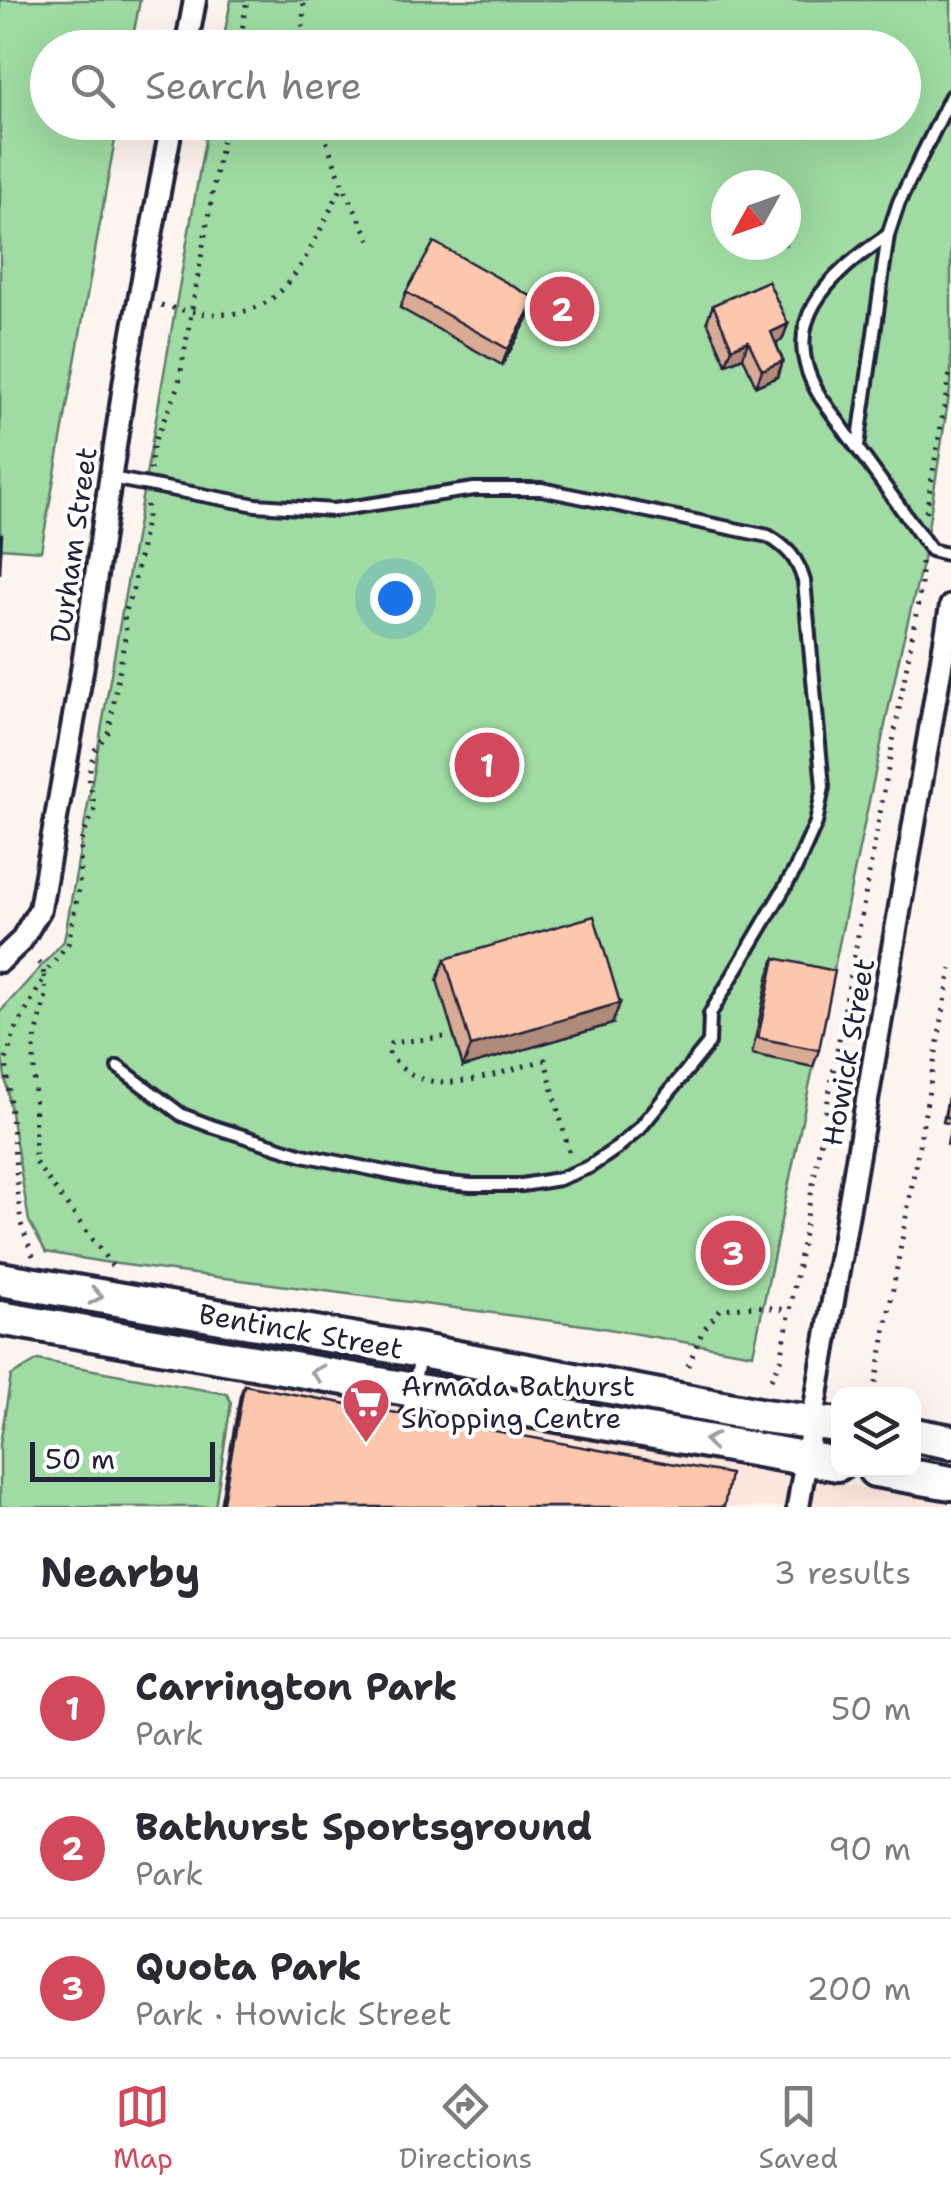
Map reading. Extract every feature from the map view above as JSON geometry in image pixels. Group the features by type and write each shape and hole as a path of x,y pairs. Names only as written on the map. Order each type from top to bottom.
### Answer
{"main road":[{"name":"Bentinck Street","path":"0,1280 826,1424"},
{"name":"Bentinck Street","path":"0,1318 256,1371 413,1390 822,1461"},
{"path":"921,1436 951,1442"},
{"path":"920,1477 951,1482"}],"street":[{"path":"189,30 195,0"},
{"name":"Durham Street","path":"0,961 21,941 40,909 169,140"},
{"name":"Howick Street","path":"798,1507 822,1461 951,606"}],"lane":[{"path":"858,446 888,234 899,202 951,96"},
{"path":"888,234 830,282 810,311 802,357 809,380 931,550 951,555"},
{"path":"110,478 256,504 334,510 474,489 541,489 768,536 795,557 804,580 823,787 816,823 795,870 710,1014 709,1042 640,1128 617,1148 559,1179 522,1185 471,1185 429,1181 303,1155 182,1115 118,1067"},
{"path":"256,1371 266,1324"},
{"path":"405,1426 421,1351"}],"path":[{"path":"241,30 247,0"},
{"path":"303,30 304,0"},
{"path":"33,1261 33,1250 21,1224 6,1060 9,1045 44,974 68,944 79,888 81,841 95,810 88,778 90,766 95,750 109,731 126,632 124,614 147,516 154,442 178,388 222,140"},
{"path":"326,140 372,244"},
{"path":"139,300 191,314 232,316 263,306 294,279 343,185"},
{"path":"771,1380 780,1360 790,1310 921,586 921,536 951,367"},
{"path":"21,941 44,974 46,996 34,1044 35,1162 112,1266"},
{"path":"875,1387 951,969"},
{"path":"444,1037 391,1042 388,1051 404,1068 444,1084 545,1060 575,1172"},
{"path":"688,1366 703,1330 721,1309 754,1306 790,1310"}],"shaded area":[{"name":"Armada Bathurst Shopping Centre","path":"242,1377 951,1504 951,1507 218,1507"}],"green space":[{"path":"0,0 140,0 134,30 30,30 30,140 115,140 41,551 0,548"},
{"path":"231,0 951,0 951,383 923,560 753,1354 591,1326 46,1252 29,1221 0,1047 0,1012 64,941 205,140 921,140 921,30 225,30"},
{"path":"38,1360 227,1394 231,1403 215,1507 0,1507 0,1444 11,1376"}],"building":[{"path":"434,242 536,299 508,349 406,292"},
{"path":"768,281 788,324 771,332 783,361 762,370 748,341 732,348 713,305"},
{"path":"594,916 620,1003 471,1046 445,959"},
{"path":"775,958 835,971 819,1050 758,1038"},
{"path":"951,1098 951,1118 945,1117"},
{"name":"Armada Bathurst Shopping Centre","path":"244,1385 730,1474 724,1507 222,1507"}],"place":[{"name":"Bathurst Sportsground","path":"562,309"},
{"name":"Carrington Park","path":"487,765"},
{"name":"Quota Park","path":"733,1253"},
{"name":"Armada Bathurst Shopping Centre","path":"366,1444"}]}
